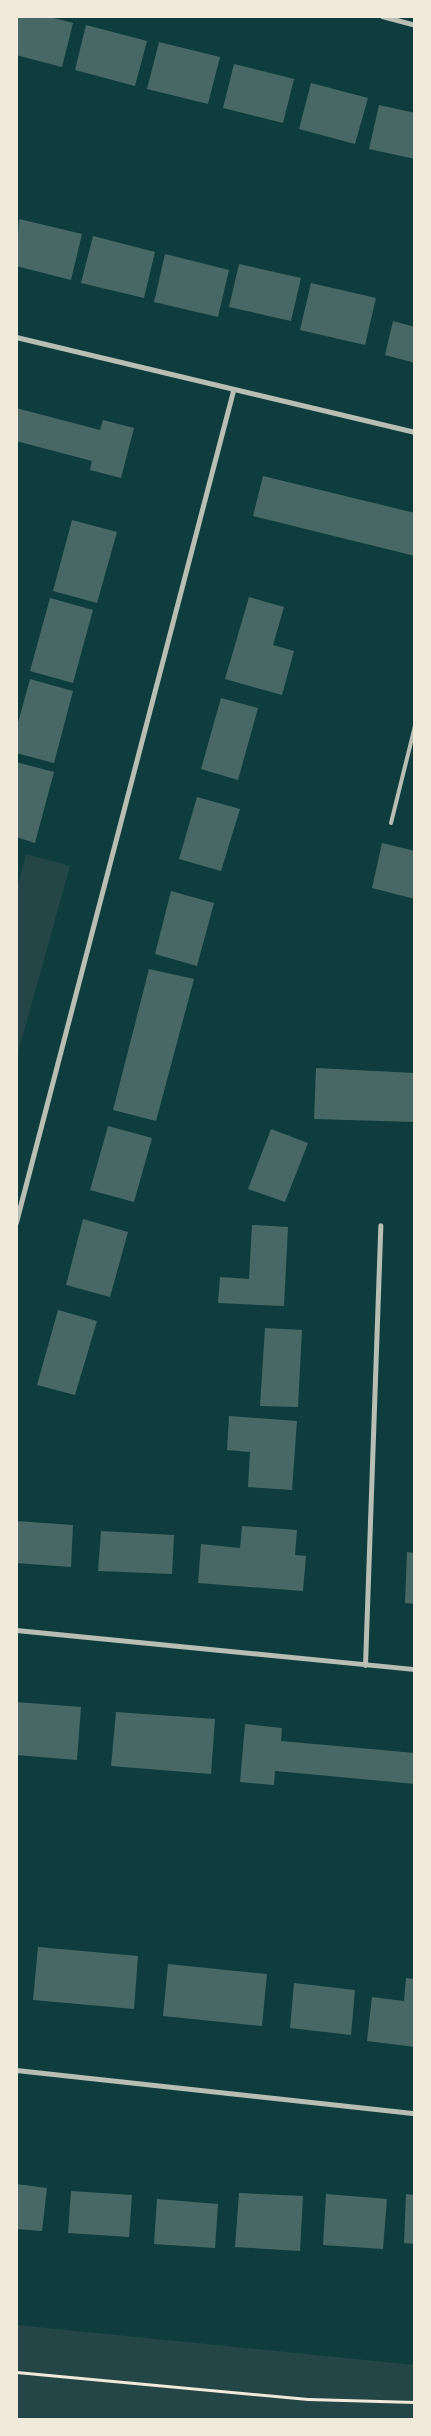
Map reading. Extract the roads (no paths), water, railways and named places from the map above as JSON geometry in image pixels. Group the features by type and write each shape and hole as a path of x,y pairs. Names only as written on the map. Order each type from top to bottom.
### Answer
{"street":[{"path":"382,16 415,25"},
{"path":"16,337 234,391 415,432"},
{"path":"16,1222 234,391"},
{"path":"365,1665 380,1225"},
{"path":"16,1630 415,1669"},
{"path":"16,2070 415,2113"}],"lane":[{"path":"391,823 415,726"}]}
